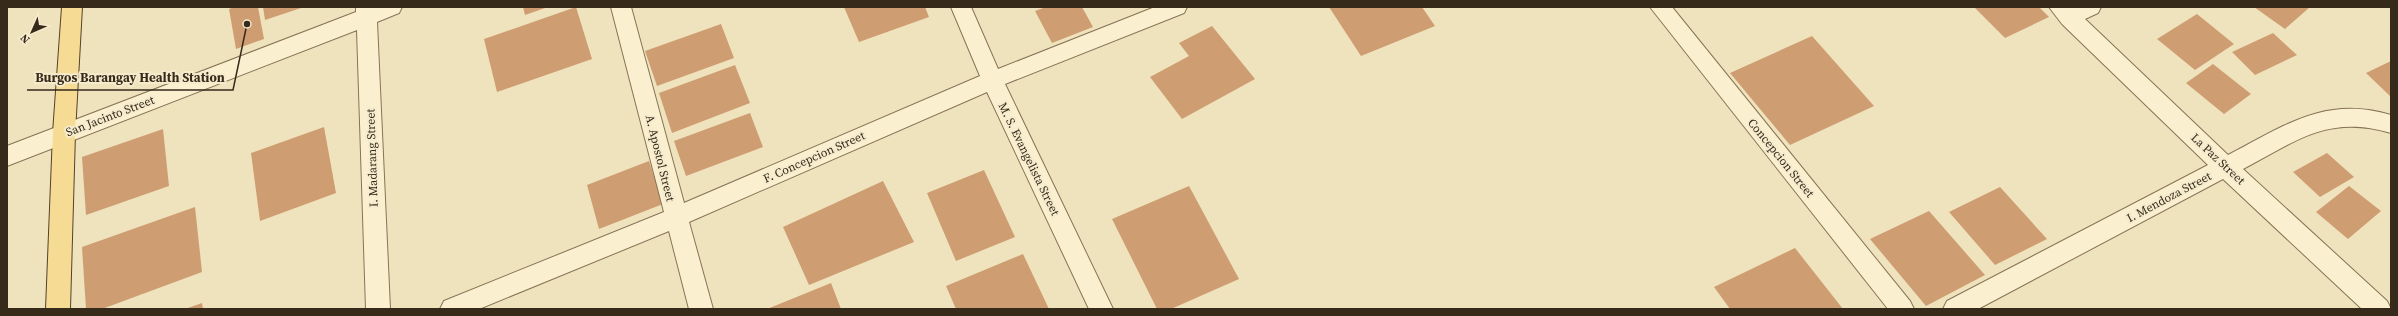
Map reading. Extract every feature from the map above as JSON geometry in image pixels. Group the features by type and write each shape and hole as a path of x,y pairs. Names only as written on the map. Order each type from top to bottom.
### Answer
{"main road":[{"path":"58,309 64,133 72,7"}],"street":[{"name":"San Jacinto Street","path":"7,156 366,12 392,7"},
{"name":"A. Apostol Street","path":"621,7 675,218 701,309"},
{"name":"M. S. Evangelista Street","path":"961,7 992,80 1101,309"},
{"name":"F. Concepcion Street","path":"452,309 675,218 992,80 1177,7"},
{"name":"Concepcion Street","path":"1660,7 1902,309"},
{"path":"2064,12 2091,7"},
{"name":"I. Madarang Street","path":"366,12 378,309"},
{"name":"La Paz Street","path":"2064,12 2226,167 2380,309"},
{"name":"I. Mendoza Street","path":"1955,309 2312,122 2340,117 2372,117 2391,124"}],"building":[{"path":"234,7 258,7 264,39 236,49 229,9"},
{"path":"263,7 304,7 265,20"},
{"path":"523,7 548,7 525,15"},
{"path":"576,7 592,59 497,92 484,39"},
{"path":"844,7 925,7 929,17 859,42"},
{"path":"1046,7 1082,7 1093,27 1052,43 1035,11"},
{"path":"1329,7 1422,7 1435,26 1361,56"},
{"path":"1974,7 2039,7 2049,17 2005,38"},
{"path":"2254,7 2310,7 2285,29"},
{"path":"2197,14 2234,44 2195,70 2157,39"},
{"path":"721,24 734,58 657,86 645,51"},
{"path":"1212,26 1255,79 1182,119 1150,77 1189,56 1179,43"},
{"path":"2273,33 2297,55 2255,75 2232,52"},
{"path":"1812,36 1874,106 1790,145 1730,73"},
{"path":"2391,61 2391,97 2366,73"},
{"path":"2213,64 2251,94 2224,114 2186,83"},
{"path":"735,65 750,103 672,133 659,93"},
{"path":"750,113 763,147 686,176 674,141"},
{"path":"324,127 336,193 260,221 251,153"},
{"path":"163,129 169,186 86,215 82,157"},
{"path":"2327,153 2354,177 2320,197 2293,172"},
{"path":"649,161 663,204 599,229 587,185"},
{"path":"984,170 1015,237 956,261 927,193"},
{"path":"883,181 914,242 809,285 783,227"},
{"path":"1189,186 1239,279 1171,309 1157,309 1112,219"},
{"path":"2349,186 2381,211 2348,239 2316,212"},
{"path":"2000,187 2047,239 1995,265 1949,212"},
{"path":"195,207 202,272 102,309 86,309 82,247"},
{"path":"1929,211 1985,275 1926,306 1870,239"},
{"path":"1795,248 1843,309 1730,309 1714,287"},
{"path":"1023,254 1049,309 956,309 946,286"},
{"path":"831,283 841,309 767,309"},
{"path":"202,303 203,309 185,309"}],"place":[{"name":"Burgos Barangay Health Station","path":"247,24"}]}
